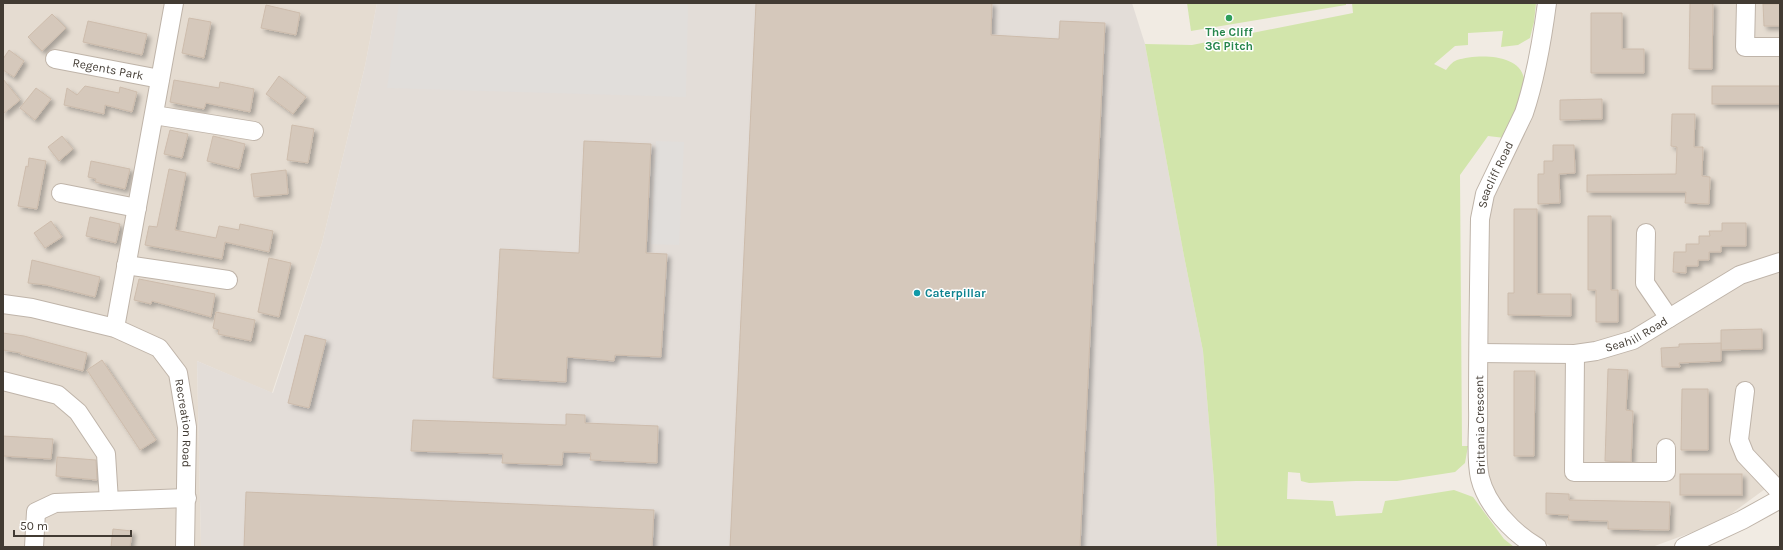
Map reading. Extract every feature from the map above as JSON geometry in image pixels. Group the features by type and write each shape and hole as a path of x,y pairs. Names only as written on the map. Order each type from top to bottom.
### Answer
{"street":[{"name":"Regents Park","path":"115,328 174,3"},
{"name":"Seacliff Road","path":"1479,353 1481,210 1488,187 1524,113 1528,101 1541,49 1547,3"},
{"path":"1746,3 1745,48 1780,47"},
{"name":"Regents Park","path":"55,59 160,79"},
{"path":"154,115 254,131"},
{"path":"61,192 137,208"},
{"path":"1646,233 1645,283 1669,318"},
{"name":"Seahill Road","path":"1479,353 1575,354 1596,351 1633,340 1740,275 1780,262"},
{"path":"126,265 228,280"},
{"name":"Recreation Road","path":"3,304 32,308 115,328 159,348 178,373 187,427 185,547"},
{"name":"Brittania Crescent","path":"1479,353 1480,478 1491,502 1502,517 1517,532 1537,547"},
{"path":"1575,354 1574,472 1666,472 1666,448"},
{"path":"3,381 58,395 78,412 106,454 109,501"},
{"path":"1745,391 1739,440 1741,448 1745,455 1780,492"},
{"path":"34,547 36,512 55,503 187,498"},
{"path":"1684,547 1742,520 1780,499"}],"shaded area":[{"path":"3,3 377,3 365,66 322,243 272,393 197,361 201,547 3,547"},
{"name":"Caterpillar","path":"377,3 1132,3 1145,44 1203,351 1214,481 1217,547 201,547 197,361 273,393 322,243 365,66"},
{"path":"399,3 688,3 686,97 387,88"},
{"path":"1551,3 1780,3 1780,478 1720,522 1652,547 1552,547 1522,527 1497,499 1485,472 1487,205 1534,115 1547,53"},
{"path":"656,141 684,142 679,245 651,244"}],"green space":[{"name":"The Cliff 3G Pitch","path":"1187,3 1346,3 1346,5 1191,31"},
{"path":"1352,3 1536,3 1534,22 1530,38 1518,45 1501,47 1503,31 1468,33 1468,45 1455,46 1434,64 1446,70 1457,60 1485,56 1496,57 1514,64 1520,70 1524,78 1525,86 1523,101 1520,109 1505,138 1488,136 1460,175 1462,446 1468,446 1465,463 1455,472 1397,481 1309,483 1301,481 1300,473 1288,472 1287,499 1333,501 1336,516 1382,513 1385,501 1454,490 1473,497 1504,539 1514,547 1217,547 1214,481 1203,351 1145,44 1192,45 1353,13"}],"building":[{"name":"Caterpillar","path":"756,3 992,3 991,35 1059,39 1060,21 1105,23 1080,547 730,547"},
{"path":"1690,3 1713,3 1712,69 1689,69"},
{"path":"1763,4 1780,4 1780,26 1764,26"},
{"path":"266,5 300,13 296,35 261,28"},
{"path":"1591,13 1622,13 1622,49 1644,49 1644,73 1591,73"},
{"path":"52,14 66,28 42,51 28,37"},
{"path":"189,18 211,22 204,58 182,53"},
{"path":"88,21 147,34 142,55 83,42"},
{"path":"9,50 24,61 14,77 3,70 3,59"},
{"path":"279,76 306,97 293,114 266,94"},
{"path":"3,79 20,100 3,114"},
{"path":"174,80 219,88 220,82 254,89 250,112 206,103 204,109 170,102"},
{"path":"85,86 119,93 120,87 137,92 132,112 105,105 104,114 64,105 67,88 77,95"},
{"path":"1712,86 1780,86 1780,104 1712,104"},
{"path":"36,88 51,99 35,120 20,108"},
{"path":"1602,99 1602,119 1560,120 1560,100"},
{"path":"1672,114 1695,114 1694,147 1703,147 1702,176 1710,177 1709,204 1685,203 1686,192 1587,192 1587,175 1676,174 1677,147 1671,146"},
{"path":"292,125 314,129 308,163 287,160"},
{"path":"170,130 188,134 182,158 164,154"},
{"path":"62,136 73,149 59,161 48,147"},
{"path":"213,136 245,144 239,169 207,161"},
{"path":"584,141 651,144 646,253 667,254 661,357 615,355 614,361 567,357 566,382 493,378 500,249 579,253"},
{"path":"1553,145 1574,145 1575,173 1559,174 1560,203 1538,204 1538,174 1544,174 1544,161 1553,161"},
{"path":"29,158 46,161 37,209 18,206"},
{"path":"91,161 130,169 125,189 95,182 96,179 88,177"},
{"path":"169,169 186,173 175,230 216,238 219,226 239,230 240,224 273,231 269,252 225,242 222,259 145,245 149,226 157,227"},
{"path":"286,170 288,194 254,197 251,174"},
{"path":"1514,209 1537,209 1537,294 1571,294 1571,316 1508,315 1508,293 1514,293"},
{"path":"1588,216 1611,216 1611,290 1618,290 1618,322 1596,322 1596,290 1588,290"},
{"path":"90,217 120,224 116,243 86,236"},
{"path":"51,221 62,237 45,248 34,233"},
{"path":"1722,223 1746,223 1746,246 1721,246 1721,252 1709,252 1709,260 1698,260 1698,266 1686,266 1686,273 1673,272 1674,252 1686,252 1686,244 1699,244 1699,236 1710,236 1709,231 1722,231"},
{"path":"269,258 291,263 279,317 258,312"},
{"path":"32,260 100,277 95,297 46,285 28,283"},
{"path":"139,279 215,294 211,317 152,301 151,304 134,300"},
{"path":"216,312 255,320 251,341 218,334 219,330 213,328"},
{"path":"1762,329 1762,349 1721,350 1721,330"},
{"path":"3,333 24,336 87,353 83,371 20,354 21,353 3,350"},
{"path":"305,335 326,340 309,408 288,403"},
{"path":"1721,343 1721,361 1679,363 1680,367 1662,367 1661,348 1679,347 1679,344"},
{"path":"102,360 156,440 140,450 87,370"},
{"path":"1608,369 1628,370 1626,410 1633,411 1631,462 1605,461"},
{"path":"1514,371 1535,371 1534,456 1514,456"},
{"path":"1682,389 1708,389 1708,450 1681,450"},
{"path":"566,414 585,415 585,423 658,426 657,463 590,460 591,453 563,452 562,465 502,463 503,454 411,451 413,420 566,425"},
{"path":"3,436 53,439 51,459 3,456"},
{"path":"57,457 96,460 97,480 56,476"},
{"path":"1680,474 1742,474 1742,495 1680,495"},
{"path":"246,492 654,510 652,547 244,547"},
{"path":"1546,493 1569,494 1569,500 1670,502 1669,530 1608,529 1608,521 1568,520 1569,515 1546,514"},
{"path":"113,529 132,531 130,547 111,547"}],"place":[{"name":"The Cliff 3G Pitch","path":"1229,18"},
{"name":"Caterpillar","path":"917,293"}]}
